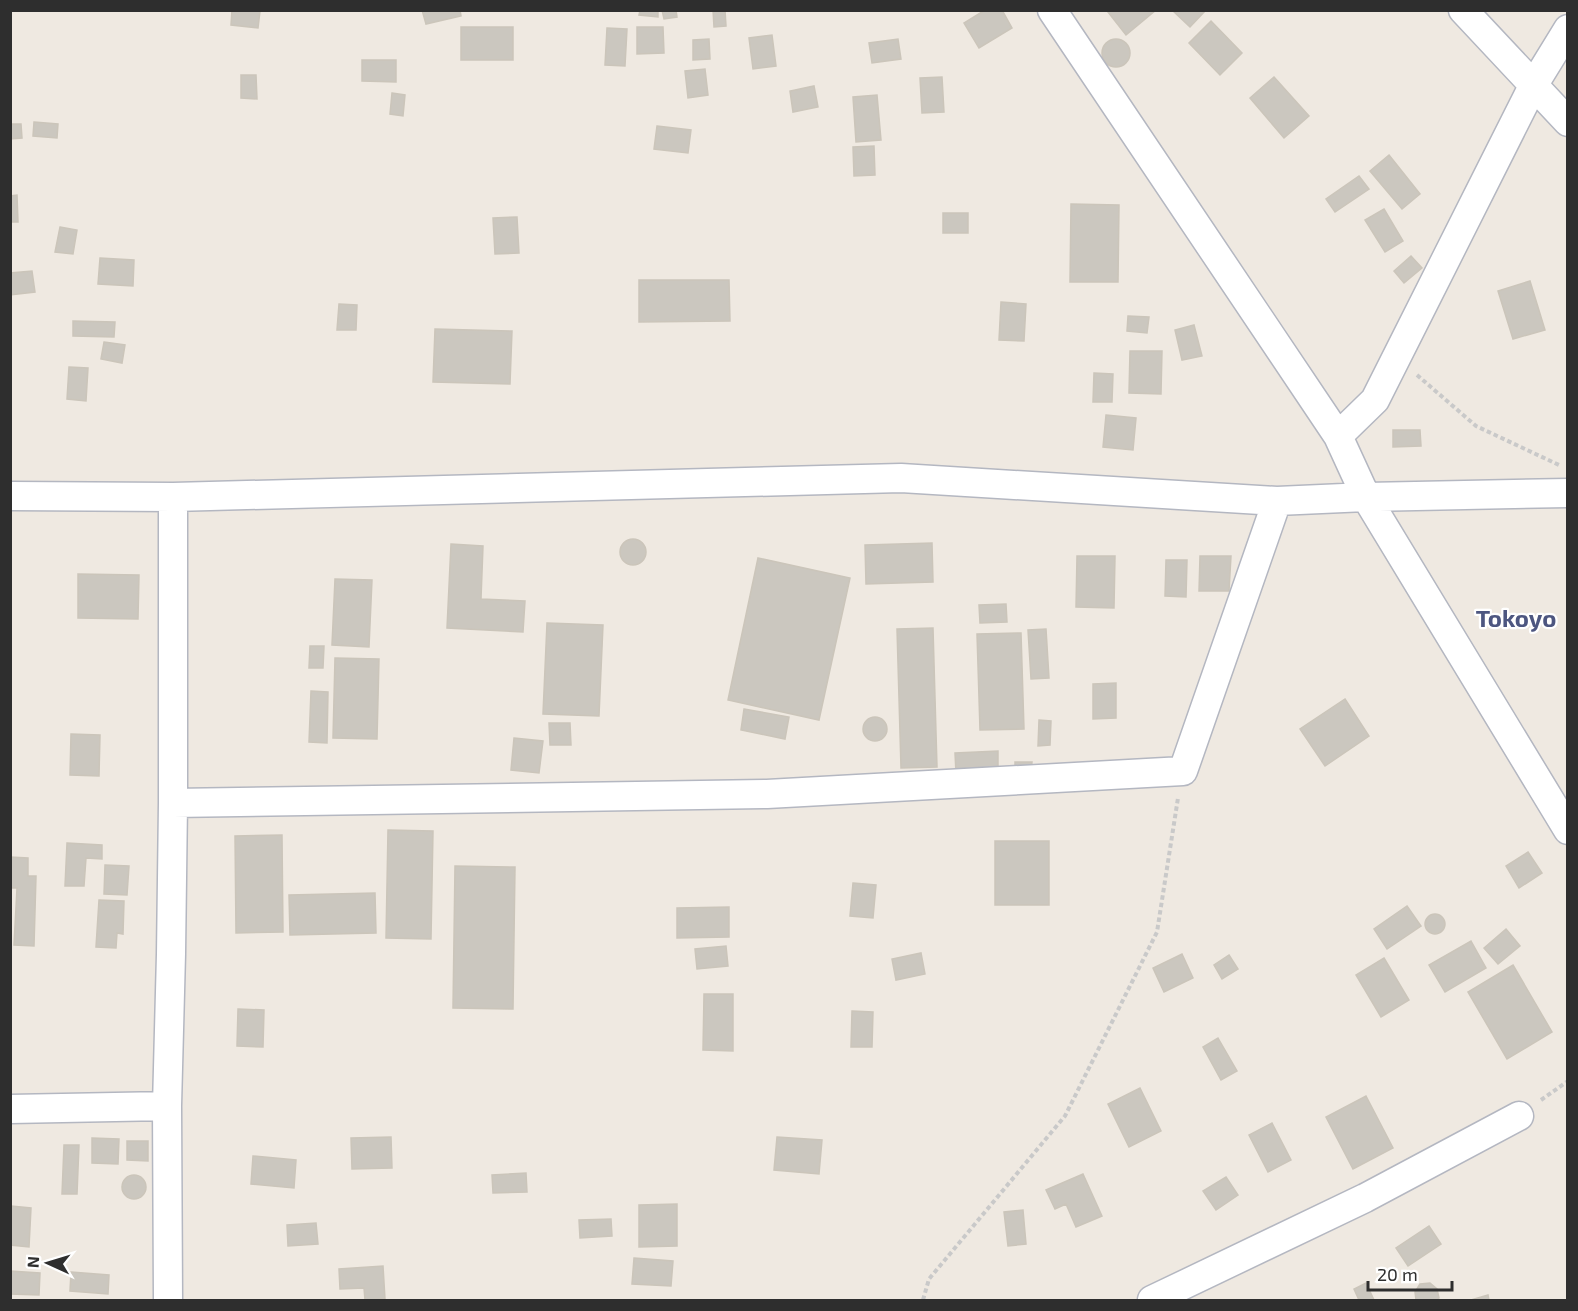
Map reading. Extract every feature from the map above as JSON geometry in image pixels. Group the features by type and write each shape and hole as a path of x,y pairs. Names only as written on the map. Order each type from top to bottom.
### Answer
{"street":[{"path":"1052,10 1338,436 1366,496 1568,830"},
{"path":"1463,10 1568,122"},
{"path":"1338,436 1375,400 1533,86 1568,29"},
{"path":"10,496 173,497 901,478 1277,501 1366,496 1568,493"},
{"path":"168,1300 166,1106 173,803 173,497"},
{"path":"173,803 767,794 1183,771 1277,501"},
{"path":"10,1109 166,1106"},
{"path":"1152,1300 1365,1198 1519,1116"}],"path":[{"path":"1397,358 1476,426 1568,469"},
{"path":"924,1300 929,1279 1065,1116 1157,932 1183,771"}],"building":[{"path":"232,10 260,11 258,28 231,25"},
{"path":"422,10 460,10 461,16 426,24"},
{"path":"640,10 658,10 658,17 639,15"},
{"path":"662,10 676,10 677,17 664,19"},
{"path":"713,10 725,10 726,26 714,27"},
{"path":"985,10 1002,10 1012,28 979,48 964,23"},
{"path":"1110,10 1156,10 1126,35 1108,12"},
{"path":"1172,10 1206,10 1190,27"},
{"path":"1211,21 1242,53 1220,75 1189,43"},
{"path":"461,27 513,27 513,60 461,60"},
{"path":"637,27 663,27 664,53 637,54"},
{"path":"607,28 627,29 625,66 605,65"},
{"path":"772,35 776,66 753,69 749,38"},
{"path":"709,39 710,59 693,60 693,40"},
{"path":"898,39 901,59 872,63 869,43"},
{"path":"1116,39 1126,43 1130,53 1126,63 1116,67 1106,63 1102,53 1106,43"},
{"path":"362,60 396,60 396,82 362,81"},
{"path":"705,69 708,95 688,98 685,71"},
{"path":"241,75 256,75 257,99 241,98"},
{"path":"942,77 944,112 922,113 920,78"},
{"path":"1274,77 1309,116 1284,138 1250,98"},
{"path":"814,86 818,107 793,112 790,91"},
{"path":"392,93 405,95 403,116 390,114"},
{"path":"877,95 881,140 856,142 853,97"},
{"path":"34,122 58,124 57,138 33,136"},
{"path":"10,124 21,124 22,138 10,139"},
{"path":"657,126 691,130 688,153 654,149"},
{"path":"874,146 875,175 854,176 853,147"},
{"path":"1389,155 1420,194 1402,209 1370,171"},
{"path":"1359,176 1369,189 1335,212 1326,199"},
{"path":"17,195 18,222 10,222 10,196"},
{"path":"1071,204 1119,205 1118,282 1070,282"},
{"path":"1384,209 1403,241 1385,252 1365,220"},
{"path":"943,213 968,213 968,233 943,233"},
{"path":"517,217 519,253 495,254 493,218"},
{"path":"60,227 77,230 73,254 55,252"},
{"path":"1411,256 1422,268 1404,283 1394,271"},
{"path":"100,258 134,260 133,286 98,284"},
{"path":"32,271 35,292 10,295 10,273"},
{"path":"639,280 729,280 730,321 639,322"},
{"path":"1530,281 1545,330 1513,339 1498,291"},
{"path":"1001,302 1026,304 1024,341 999,340"},
{"path":"339,304 357,305 356,330 337,330"},
{"path":"1128,316 1149,317 1147,333 1127,331"},
{"path":"73,321 115,322 114,337 73,336"},
{"path":"1194,325 1202,356 1182,360 1175,330"},
{"path":"435,329 512,331 510,384 433,382"},
{"path":"104,342 125,345 122,363 101,359"},
{"path":"1130,351 1162,351 1161,394 1129,393"},
{"path":"69,367 88,368 86,401 67,399"},
{"path":"1094,373 1113,374 1112,402 1093,402"},
{"path":"1106,415 1136,418 1133,450 1103,447"},
{"path":"1393,430 1420,430 1421,446 1393,447"},
{"path":"633,539 642,543 646,552 642,561 633,565 624,561 620,552 624,543"},
{"path":"932,543 933,582 866,584 865,545"},
{"path":"451,544 483,546 481,599 525,601 523,632 447,628"},
{"path":"1077,556 1115,556 1114,608 1076,607"},
{"path":"1200,556 1231,556 1229,591 1199,591"},
{"path":"758,558 850,578 819,720 728,700"},
{"path":"1166,560 1187,560 1186,597 1165,596"},
{"path":"78,574 139,575 138,619 78,618"},
{"path":"335,579 372,580 369,647 332,645"},
{"path":"1006,604 1007,622 980,623 979,605"},
{"path":"547,623 603,625 599,716 543,714"},
{"path":"933,628 937,767 901,768 897,629"},
{"path":"1046,629 1049,678 1031,679 1028,630"},
{"path":"1021,633 1024,729 980,730 977,634"},
{"path":"310,646 324,646 323,668 309,668"},
{"path":"335,658 379,659 377,739 333,738"},
{"path":"1116,683 1116,718 1093,719 1093,684"},
{"path":"311,691 328,692 327,743 309,742"},
{"path":"1345,699 1369,736 1325,766 1300,729"},
{"path":"744,709 789,717 785,739 741,730"},
{"path":"875,717 883,721 887,729 883,737 875,741 867,737 863,729 867,721"},
{"path":"1039,720 1051,721 1050,745 1038,746"},
{"path":"549,723 570,723 571,745 550,745"},
{"path":"71,734 100,735 99,776 70,775"},
{"path":"514,738 543,741 539,773 511,770"},
{"path":"998,751 998,771 956,773 955,753"},
{"path":"1015,762 1032,762 1031,771 1015,770"},
{"path":"388,830 433,831 431,939 386,938"},
{"path":"282,835 283,932 236,933 235,836"},
{"path":"995,841 1049,841 1049,905 995,905"},
{"path":"67,843 102,845 102,859 86,858 84,886 65,886"},
{"path":"1528,852 1542,873 1519,888 1506,866"},
{"path":"10,857 28,858 28,876 36,876 34,946 14,945 17,888 10,888"},
{"path":"105,865 129,866 127,895 104,894"},
{"path":"455,866 515,867 513,1009 453,1008"},
{"path":"853,883 876,885 873,918 850,916"},
{"path":"375,893 376,933 290,935 289,895"},
{"path":"99,900 124,901 123,934 117,933 116,948 96,947"},
{"path":"1407,906 1421,926 1387,949 1374,929"},
{"path":"729,907 729,937 677,938 677,908"},
{"path":"1435,914 1442,917 1445,924 1442,931 1435,934 1428,931 1425,924 1428,917"},
{"path":"1506,929 1520,946 1498,964 1484,948"},
{"path":"1471,941 1486,968 1445,992 1429,965"},
{"path":"726,946 728,966 697,969 695,949"},
{"path":"921,953 925,974 896,980 892,959"},
{"path":"1182,954 1193,978 1164,992 1153,968"},
{"path":"1229,955 1238,969 1222,979 1214,965"},
{"path":"1384,958 1409,1000 1381,1017 1356,975"},
{"path":"1513,965 1552,1032 1507,1059 1468,992"},
{"path":"704,994 733,994 733,1051 703,1050"},
{"path":"238,1009 264,1010 263,1047 237,1046"},
{"path":"852,1011 873,1012 872,1047 851,1047"},
{"path":"1218,1038 1237,1071 1221,1080 1203,1047"},
{"path":"1140,1088 1161,1131 1129,1147 1108,1104"},
{"path":"1366,1096 1393,1148 1353,1169 1326,1117"},
{"path":"1272,1123 1291,1160 1268,1172 1249,1135"},
{"path":"391,1137 392,1168 352,1169 351,1138"},
{"path":"777,1137 822,1140 819,1174 774,1170"},
{"path":"92,1138 119,1139 118,1164 92,1163"},
{"path":"127,1141 148,1141 148,1161 127,1160"},
{"path":"64,1145 79,1145 77,1194 62,1194"},
{"path":"253,1156 296,1160 294,1188 251,1184"},
{"path":"526,1173 527,1192 493,1193 492,1175"},
{"path":"1083,1174 1102,1216 1076,1227 1066,1204 1055,1209 1046,1190"},
{"path":"134,1175 139,1176 145,1182 145,1192 139,1198 134,1199 129,1198 123,1192 122,1187 123,1182 129,1176"},
{"path":"1226,1177 1238,1195 1216,1210 1203,1191"},
{"path":"677,1204 677,1246 639,1247 639,1205"},
{"path":"11,1206 31,1208 29,1247 10,1245"},
{"path":"1023,1210 1026,1244 1008,1246 1004,1212"},
{"path":"611,1219 612,1236 580,1238 579,1220"},
{"path":"316,1223 318,1244 288,1246 287,1225"},
{"path":"1429,1226 1441,1244 1408,1266 1396,1248"},
{"path":"634,1258 673,1261 671,1286 632,1284"},
{"path":"383,1266 385,1299 365,1300 364,1288 340,1289 339,1269"},
{"path":"10,1271 40,1273 39,1295 10,1294"},
{"path":"71,1272 109,1275 108,1294 70,1291"},
{"path":"1366,1283 1374,1300 1359,1300 1354,1289"},
{"path":"1430,1283 1437,1289 1439,1298 1437,1300 1416,1300 1415,1292 1420,1284"},
{"path":"1488,1295 1489,1300 1471,1300"}],"district":[{"name":"Tokoyo","path":"1516,619"}]}
